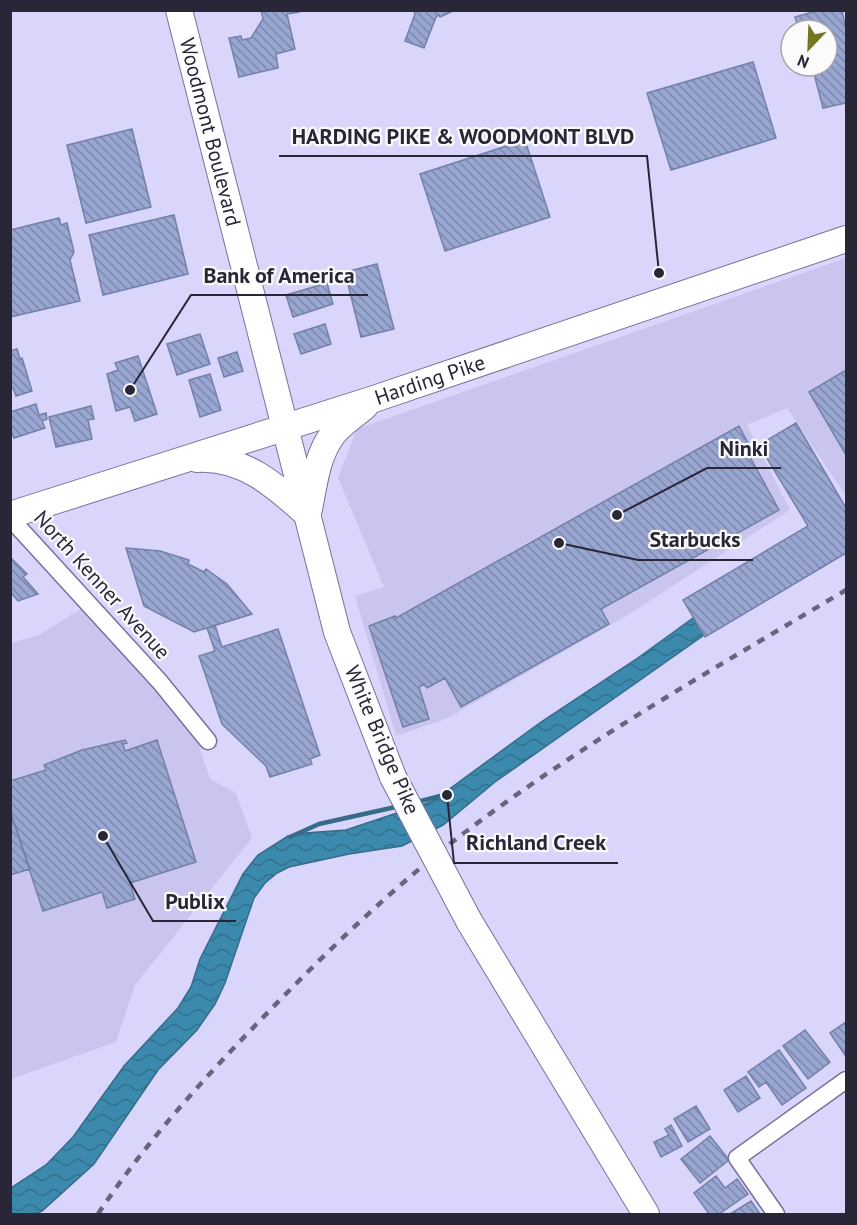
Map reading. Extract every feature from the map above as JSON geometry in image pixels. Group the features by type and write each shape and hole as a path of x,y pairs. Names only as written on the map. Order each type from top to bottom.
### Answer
{"main road":[{"name":"Woodmont Boulevard","path":"179,10 284,428"},
{"name":"Harding Pike","path":"10,516 374,399 846,239"},
{"path":"308,515 316,472 326,446 334,433 374,399"},
{"name":"White Bridge Pike","path":"284,428 337,632 393,777 469,921 597,1129 646,1215"},
{"path":"179,460 208,458 227,461 249,469 284,494 308,515"}],"street":[{"name":"North Kenner Avenue","path":"10,516 160,682 208,741"},
{"path":"776,1215 737,1158 846,1080"}],"shaded area":[{"path":"846,258 846,496 787,408 747,425 790,510 631,613 448,718 396,736 355,596 384,587 338,478 357,429"},
{"path":"81,609 195,734 210,779 236,793 252,838 135,985 116,1042 11,1079 11,643 39,635"}],"water":[{"path":"693,618 704,635 495,782 443,825 402,846 349,854 289,867 265,883 254,898 225,983 215,1004 197,1030 158,1070 94,1164 42,1211 34,1214 11,1214 11,1188 46,1165 73,1137 124,1066 178,1008 191,987 200,959 243,874 258,855 288,836 346,830 433,801 541,722 635,660"}],"building":[{"path":"261,10 299,10 299,12 287,14 295,49 276,54 278,68 239,77 229,38 241,36 242,40 251,38 263,19"},
{"path":"413,10 455,10 436,17 424,48 405,41 415,14"},
{"path":"820,10 842,10 846,30 846,103 823,108 815,78 839,78 839,18 795,17"},
{"path":"753,62 776,138 671,170 647,93"},
{"path":"132,129 151,207 86,223 67,145"},
{"path":"525,140 550,217 445,251 420,174"},
{"path":"174,215 188,274 103,295 89,235"},
{"path":"59,218 61,225 67,223 74,252 70,260 80,301 10,317 10,230"},
{"path":"377,264 394,329 361,337 345,272"},
{"path":"327,283 333,304 293,317 286,295"},
{"path":"325,324 331,344 301,354 294,334"},
{"path":"200,334 210,364 177,375 167,344"},
{"path":"17,349 32,391 16,396 13,388 10,387 10,351"},
{"path":"237,352 243,371 224,377 218,358"},
{"path":"138,356 157,414 135,421 130,407 116,411 107,374 118,370 115,363"},
{"path":"846,370 846,455 809,392"},
{"path":"210,374 221,410 200,417 189,380"},
{"path":"36,404 39,415 46,413 47,419 42,421 45,428 14,438 10,428 10,412"},
{"path":"91,406 94,419 88,420 92,439 56,447 49,417"},
{"path":"796,423 846,508 846,553 705,637 683,600 808,526 759,445"},
{"path":"739,426 748,443 744,446 779,510 601,609 609,624 461,707 445,678 427,688 424,684 419,687 429,719 403,727 369,626 395,616 396,618"},
{"path":"126,548 160,551 189,560 188,564 204,572 206,569 227,584 252,614 194,632 144,606"},
{"path":"10,557 27,574 23,577 38,594 18,601 10,592"},
{"path":"215,625 222,647 278,629 320,755 310,759 312,764 270,777 266,766 222,724 199,656 215,651 207,628"},
{"path":"125,740 127,743 123,744 125,751 157,740 196,862 130,883 135,899 107,908 102,892 43,911 10,811 10,781 46,770 44,765 82,750"},
{"path":"10,811 30,869 10,875"},
{"path":"846,1022 846,1054 845,1055 830,1033"},
{"path":"805,1030 830,1062 808,1079 783,1046"},
{"path":"779,1050 806,1088 782,1105 766,1082 759,1087 748,1072"},
{"path":"746,1076 760,1098 738,1112 724,1090"},
{"path":"696,1106 710,1129 688,1142 674,1119"},
{"path":"671,1125 682,1146 661,1157 654,1142 669,1135 665,1129"},
{"path":"710,1136 729,1160 700,1183 681,1159"},
{"path":"716,1176 725,1188 737,1179 748,1194 719,1214 709,1214 694,1193"},
{"path":"751,1201 760,1214 730,1214"}],"waterway":[{"path":"417,802 444,795"},
{"path":"290,837 319,824 400,806"}],"railway":[{"path":"98,1214 150,1143 229,1053 322,958 424,865 498,808 595,742 846,590"}],"place":[{"name":"HARDING PIKE & WOODMONT BLVD","path":"659,273"},
{"name":"Bank of America","path":"130,390"},
{"name":"Ninki","path":"617,515"},
{"name":"Starbucks","path":"559,543"},
{"name":"Richland Creek","path":"447,795"},
{"name":"Publix","path":"103,836"}]}
